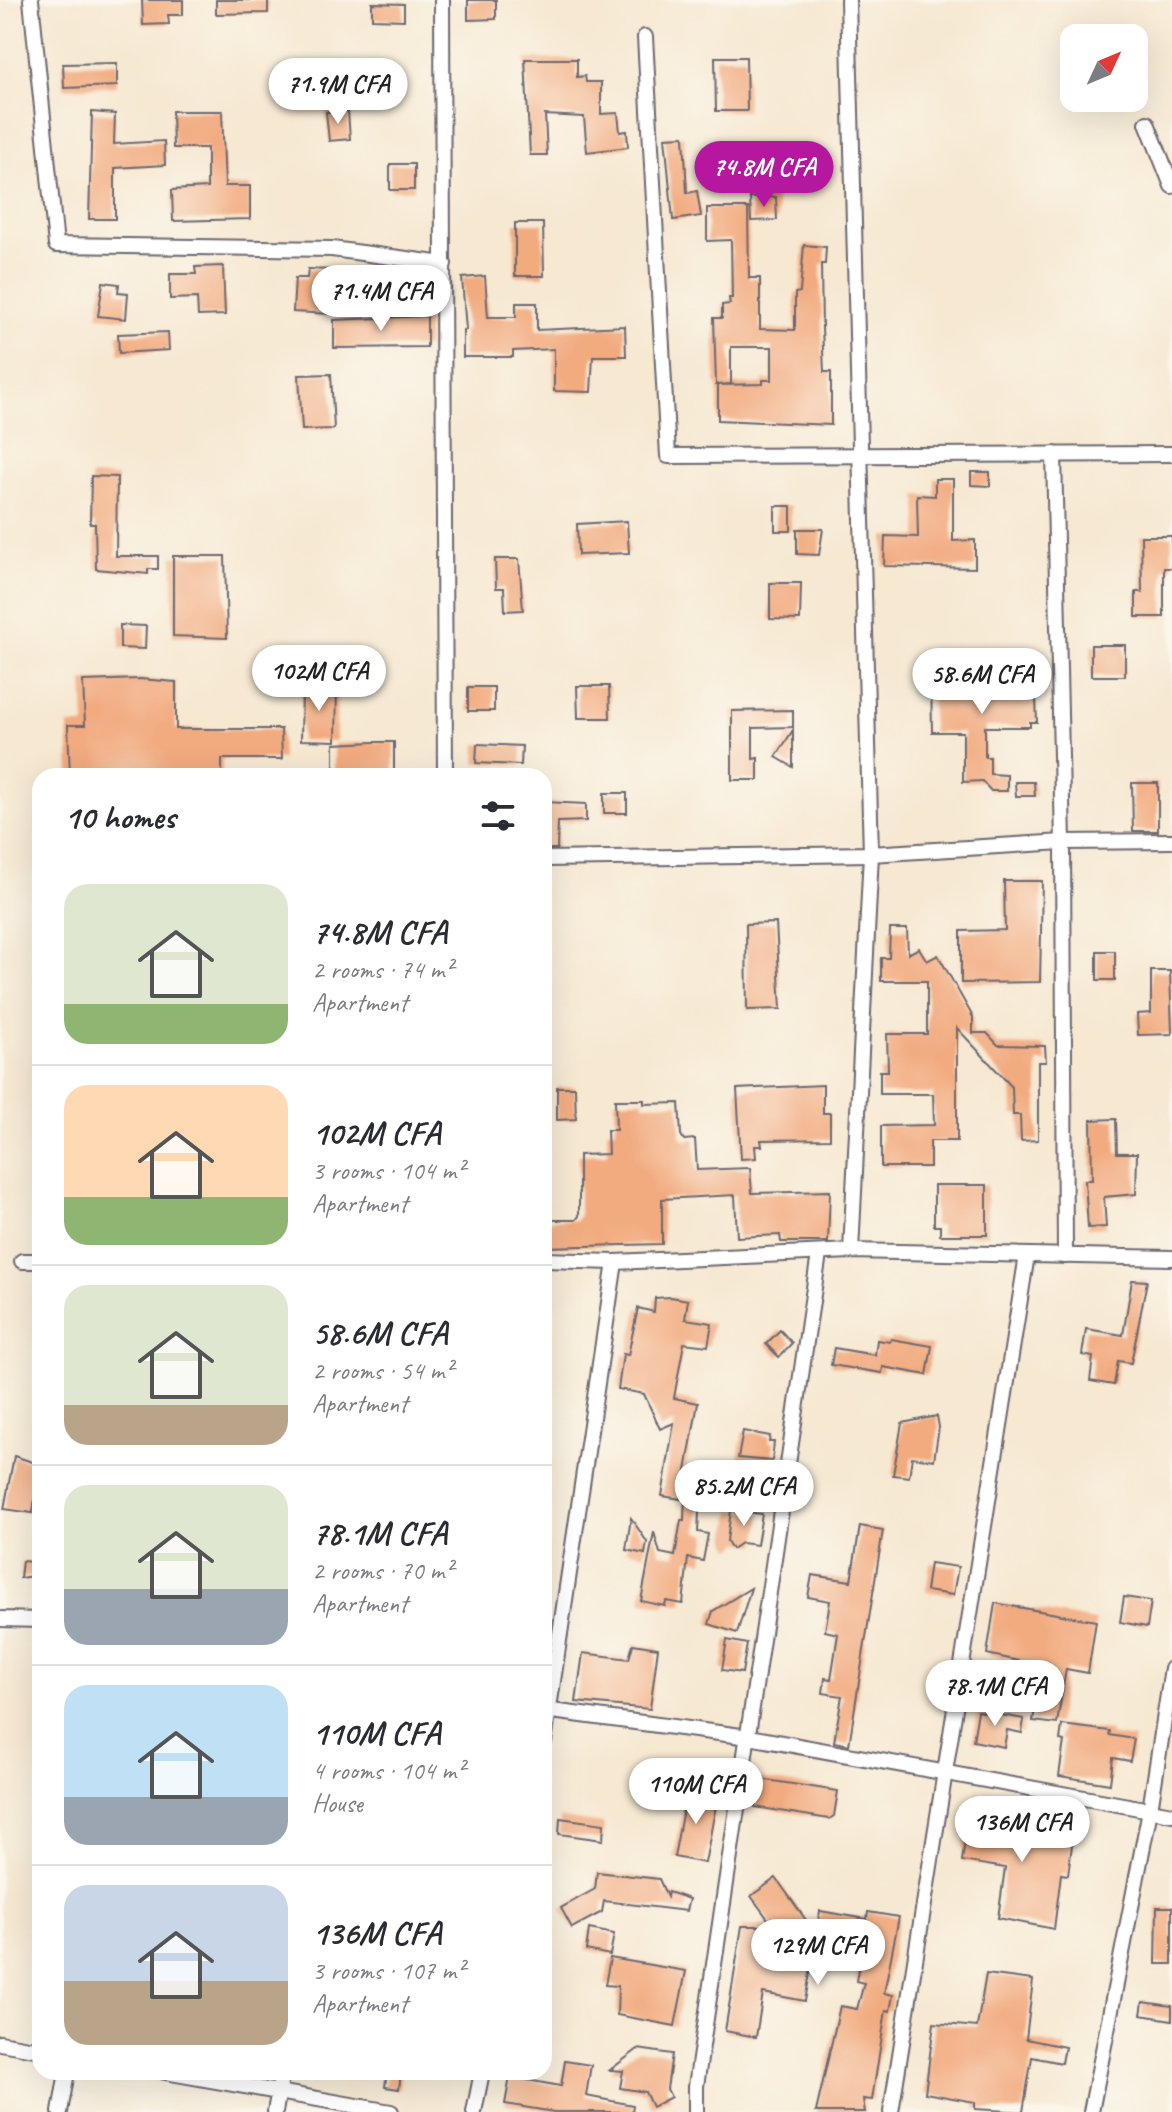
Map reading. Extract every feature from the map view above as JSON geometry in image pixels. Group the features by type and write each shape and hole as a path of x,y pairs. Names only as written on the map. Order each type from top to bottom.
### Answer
{"street":[{"path":"31,0 56,245 332,249 444,264"},
{"path":"442,0 445,768"},
{"path":"848,0 871,854 851,1251"},
{"path":"645,37 668,456 1172,454"},
{"path":"1147,123 1172,186"},
{"path":"1054,454 1063,842 1065,1256"},
{"path":"552,859 871,854 1063,842 1172,841"},
{"path":"552,1260 615,1262 851,1251 1172,1258"},
{"path":"696,2112 696,2086 819,1254"},
{"path":"891,2112 1027,1255"},
{"path":"22,1261 32,1261"},
{"path":"552,1678 615,1262"},
{"path":"0,1619 32,1620"},
{"path":"1091,2112 1150,1810 1172,1669"},
{"path":"552,1712 749,1737 1172,1814"},
{"path":"0,2043 32,2049"},
{"path":"60,2112 66,2080"},
{"path":"211,2080 391,2112"},
{"path":"275,2112 281,2080"},
{"path":"474,2112 480,2080"}],"building":[{"path":"142,0 183,0 183,15 168,15 169,24 143,25"},
{"path":"216,0 268,0 268,13 216,14"},
{"path":"468,0 496,0 496,19 468,20"},
{"path":"372,3 404,4 404,20 372,19"},
{"path":"715,57 746,57 747,111 716,111"},
{"path":"525,59 577,59 577,77 585,76 586,82 601,82 601,114 618,113 620,132 627,131 628,147 587,152 584,117 545,115 547,155 530,155"},
{"path":"117,63 117,86 64,88 63,64"},
{"path":"172,111 222,111 225,186 250,186 250,219 173,221 172,190 207,188 207,148 173,148"},
{"path":"348,111 350,139 329,141 326,112"},
{"path":"92,112 115,114 114,144 164,141 165,165 115,168 115,219 89,219"},
{"path":"684,136 687,193 697,191 701,216 673,220 665,137"},
{"path":"390,164 414,164 414,190 390,190"},
{"path":"776,197 777,220 751,221 750,198"},
{"path":"707,208 748,208 749,278 760,278 760,329 795,330 795,293 800,292 804,245 826,247 825,264 821,264 822,328 824,372 831,372 831,425 718,420 718,385 763,384 763,380 772,380 772,347 731,347 731,384 716,385 714,318 722,318 722,305 730,304 729,298 732,298 731,240 707,241"},
{"path":"515,223 543,223 544,276 515,276"},
{"path":"223,266 225,315 198,316 197,298 170,299 170,274 196,274 195,267"},
{"path":"308,269 333,270 331,314 293,312 295,278 307,278"},
{"path":"485,276 488,317 516,317 516,303 537,303 537,330 625,326 626,356 593,356 591,392 554,391 554,349 513,351 513,357 463,357 463,330 466,330 462,278"},
{"path":"103,282 119,284 118,292 128,293 126,319 98,316"},
{"path":"427,316 427,347 334,348 334,320"},
{"path":"168,332 169,350 119,353 118,334"},
{"path":"331,374 334,429 302,430 299,375"},
{"path":"971,472 990,472 990,486 971,485"},
{"path":"91,476 117,477 116,556 158,556 158,569 148,569 148,574 96,569 95,524 90,524"},
{"path":"935,479 953,479 953,541 975,540 975,568 884,566 885,536 918,537 917,495 935,496"},
{"path":"775,506 791,506 791,531 775,531"},
{"path":"627,521 629,553 578,555 577,524"},
{"path":"797,529 823,529 819,555 797,554"},
{"path":"1141,536 1172,536 1172,568 1164,568 1164,617 1136,617 1136,592 1142,592"},
{"path":"173,556 225,556 227,638 173,636"},
{"path":"495,559 519,559 523,610 505,611 504,588 496,588"},
{"path":"770,583 801,583 800,620 770,619"},
{"path":"120,625 146,626 145,649 120,648"},
{"path":"1091,645 1125,645 1125,676 1091,676"},
{"path":"931,674 959,674 959,678 1035,675 1037,722 1030,722 1030,727 985,727 985,757 990,757 990,774 1007,775 1007,791 991,791 982,781 963,782 963,732 932,732"},
{"path":"140,679 176,682 176,729 281,729 282,759 222,759 222,768 70,768 68,725 85,725 83,681"},
{"path":"323,684 337,684 336,741 301,740 302,688 323,688"},
{"path":"577,686 609,686 610,718 578,718"},
{"path":"468,687 494,687 494,711 468,711"},
{"path":"793,710 793,727 753,728 753,759 758,758 758,780 732,780 732,711"},
{"path":"793,730 793,767 776,757"},
{"path":"394,742 394,768 334,768 334,744"},
{"path":"477,744 522,746 521,765 476,763"},
{"path":"1015,782 1034,782 1035,796 1016,796"},
{"path":"1132,783 1158,783 1158,831 1133,831"},
{"path":"604,793 627,793 627,813 604,813"},
{"path":"552,802 586,804 586,821 558,822 557,849 552,849"},
{"path":"1004,881 1042,881 1040,982 961,983 961,931 1005,930"},
{"path":"776,923 781,1009 747,1010 746,924"},
{"path":"890,929 907,929 908,954 919,948 927,961 938,955 973,1017 973,1033 987,1033 998,1045 1045,1046 1046,1062 1038,1062 1038,1140 1021,1141 1020,1115 1013,1115 1012,1087 957,1028 957,1141 930,1141 930,1167 881,1167 881,1126 934,1125 933,1094 880,1094 880,1071 888,1071 887,1034 927,1034 927,981 881,981 881,958 889,958"},
{"path":"1097,951 1115,951 1115,980 1097,980"},
{"path":"1151,971 1170,971 1172,1034 1138,1035 1137,1014 1151,1013"},
{"path":"823,1085 823,1113 830,1113 830,1139 761,1140 762,1146 755,1146 756,1158 741,1159 737,1089"},
{"path":"557,1087 575,1087 576,1119 557,1120"},
{"path":"615,1100 644,1100 644,1104 679,1103 681,1135 684,1140 695,1139 697,1170 750,1168 752,1193 830,1191 828,1242 781,1242 780,1235 737,1237 735,1195 662,1199 662,1244 552,1247 552,1220 576,1220 579,1216 579,1155 608,1154 607,1130 616,1130"},
{"path":"1116,1119 1117,1153 1137,1153 1136,1194 1104,1197 1106,1227 1088,1228 1085,1180 1092,1180 1091,1120"},
{"path":"934,1185 987,1185 987,1235 940,1235 940,1226 934,1226"},
{"path":"1132,1280 1147,1281 1131,1363 1118,1361 1114,1385 1090,1381 1093,1357 1082,1355 1086,1329 1123,1335"},
{"path":"655,1298 688,1300 685,1319 712,1323 708,1346 684,1343 674,1398 698,1403 681,1499 662,1496 674,1423 660,1429 644,1394 618,1389 623,1354 628,1355 638,1308 654,1312"},
{"path":"780,1330 792,1343 779,1357 766,1344"},
{"path":"891,1339 932,1346 927,1375 883,1367 882,1373 831,1365 834,1348 875,1355 877,1340 890,1342"},
{"path":"937,1416 939,1427 934,1460 912,1457 909,1477 893,1475 902,1423"},
{"path":"743,1431 770,1436 769,1442 774,1442 772,1461 738,1458"},
{"path":"14,1456 32,1462 32,1513 4,1509"},
{"path":"685,1492 700,1492 698,1532 708,1534 703,1561 688,1558 683,1604 666,1601 665,1606 641,1601 654,1532 660,1553 675,1556 681,1520 684,1520"},
{"path":"731,1510 762,1514 757,1545 741,1543 732,1549 727,1541"},
{"path":"631,1518 647,1542 645,1554 626,1550"},
{"path":"860,1526 883,1530 849,1745 834,1742 842,1696 823,1693 825,1678 831,1679 838,1634 825,1631 830,1601 808,1597 812,1575 851,1581"},
{"path":"22,1561 32,1562 32,1576 20,1578"},
{"path":"930,1563 958,1567 953,1595 926,1591"},
{"path":"751,1588 737,1633 709,1624 713,1611"},
{"path":"1124,1597 1151,1601 1147,1627 1120,1622"},
{"path":"995,1603 1096,1621 1088,1673 1066,1669 1057,1724 1033,1721 1042,1666 987,1654"},
{"path":"727,1640 747,1644 742,1673 722,1670"},
{"path":"633,1644 658,1648 650,1709 576,1702 583,1653 629,1659"},
{"path":"978,1711 1024,1719 1022,1733 1007,1730 1004,1747 973,1741"},
{"path":"1062,1725 1110,1731 1109,1735 1134,1739 1130,1761 1113,1758 1110,1784 1059,1776 1064,1741 1060,1740"},
{"path":"760,1779 838,1791 834,1816 829,1819 755,1807"},
{"path":"687,1788 718,1794 705,1863 674,1857"},
{"path":"994,1808 1043,1814 1040,1833 1073,1838 1068,1875 1061,1874 1054,1929 998,1918 1005,1868 962,1861 967,1827 978,1829 979,1820 992,1822"},
{"path":"560,1818 604,1824 603,1840 559,1834"},
{"path":"597,1872 659,1879 667,1897 668,1892 689,1899 686,1911 604,1901 602,1912 572,1928 561,1908 595,1889"},
{"path":"776,1878 816,1934 820,1911 867,1919 868,1912 899,1917 884,1993 893,1995 890,2011 886,2010 872,2100 863,2099 865,2112 816,2112 840,2006 857,2009 864,1983 856,1981 861,1953 815,1945 805,2001 763,1993 756,2037 725,2031 742,1926 773,1926 751,1896"},
{"path":"1157,1907 1172,1907 1172,1964 1156,1964"},
{"path":"589,1929 614,1934 610,1955 586,1950"},
{"path":"610,1958 686,1971 675,2026 617,2015 618,1986 605,1985"},
{"path":"986,1974 1033,1980 1026,2039 1065,2047 1062,2063 1032,2057 1023,2112 975,2109 975,2102 925,2093 934,2023 977,2027"},
{"path":"1143,2002 1172,2006 1172,2020 1141,2015"},
{"path":"638,2049 672,2054 667,2089 671,2097 652,2107 645,2092 620,2088 623,2071 610,2070"},
{"path":"565,2061 591,2065 586,2096 633,2105 632,2112 554,2112 505,2104 509,2080 561,2086"},
{"path":"386,2080 400,2080 399,2089 385,2087"}]}
